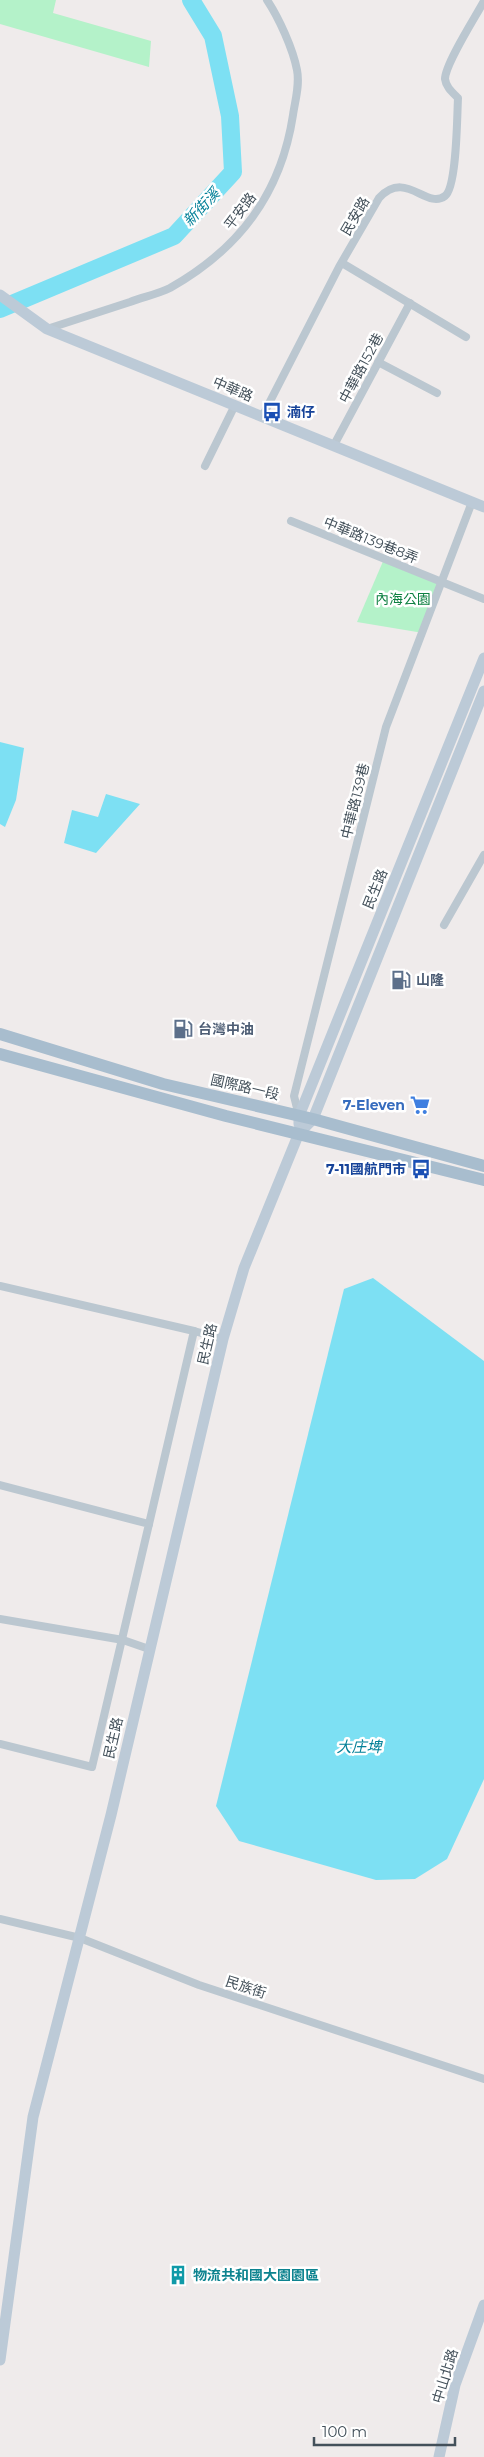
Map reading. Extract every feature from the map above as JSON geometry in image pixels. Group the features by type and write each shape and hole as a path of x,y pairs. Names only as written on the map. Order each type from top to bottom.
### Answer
{"main road":[{"name":"中華路","path":"0,296 47,329 484,507"},
{"name":"民生路","path":"299,1134 299,1116 484,658"},
{"name":"民生路","path":"0,2360 32,2117 111,1815 211,1394 222,1339 244,1268 299,1134 313,1119 484,691"},
{"name":"國際路一段","path":"0,1034 163,1084 313,1119 484,1166"},
{"path":"0,1054 299,1134 484,1180"},
{"name":"中山北路","path":"439,2457 455,2385 483,2310"}],"street":[{"name":"平安路","path":"47,329 168,289 200,269 227,247 256,214 276,179 288,143 298,83 294,61 283,30 268,0"},
{"name":"民安路","path":"262,417 342,263 379,198 387,189 395,186 437,198 446,196 451,187 456,149 458,98 447,87 445,77 448,65 484,1"},
{"path":"342,263 466,337"},
{"name":"中華路152巷","path":"334,445 410,304"},
{"path":"378,362 436,393"},
{"path":"205,466 235,405"},
{"name":"中華路139巷","path":"299,1116 294,1096 386,727 472,502"},
{"name":"中華路139巷8弄","path":"291,521 484,599"},
{"path":"444,925 484,854"},
{"path":"0,1286 222,1339"},
{"path":"0,1744 92,1767 194,1331"},
{"path":"0,1485 150,1524"},
{"path":"0,1618 123,1640 149,1649"},
{"name":"民族街","path":"0,1919 80,1938 199,1985 484,2079"}],"green space":[{"path":"0,0 56,0 53,13 151,41 149,67 0,24"},
{"name":"內海公園","path":"384,559 443,582 423,633 357,622"}],"water":[{"path":"0,742 24,748 16,800 5,827 0,824"},
{"path":"106,794 140,804 96,853 64,843 72,810 98,817"},
{"name":"大庄埤","path":"373,1278 484,1361 484,1779 447,1859 415,1879 376,1880 239,1841 216,1806 344,1289"}],"waterway":[{"name":"新街溪","path":"0,309 174,236 233,172 230,116 213,36 191,0"}],"place":[{"name":"湳仔","path":"272,412"},
{"name":"山隆","path":"401,980"},
{"name":"台灣中油","path":"183,1029"},
{"name":"7-Eleven","path":"420,1105"},
{"name":"7-11國航門市","path":"421,1169"},
{"name":"物流共和國大園園區","path":"178,2275"}]}
